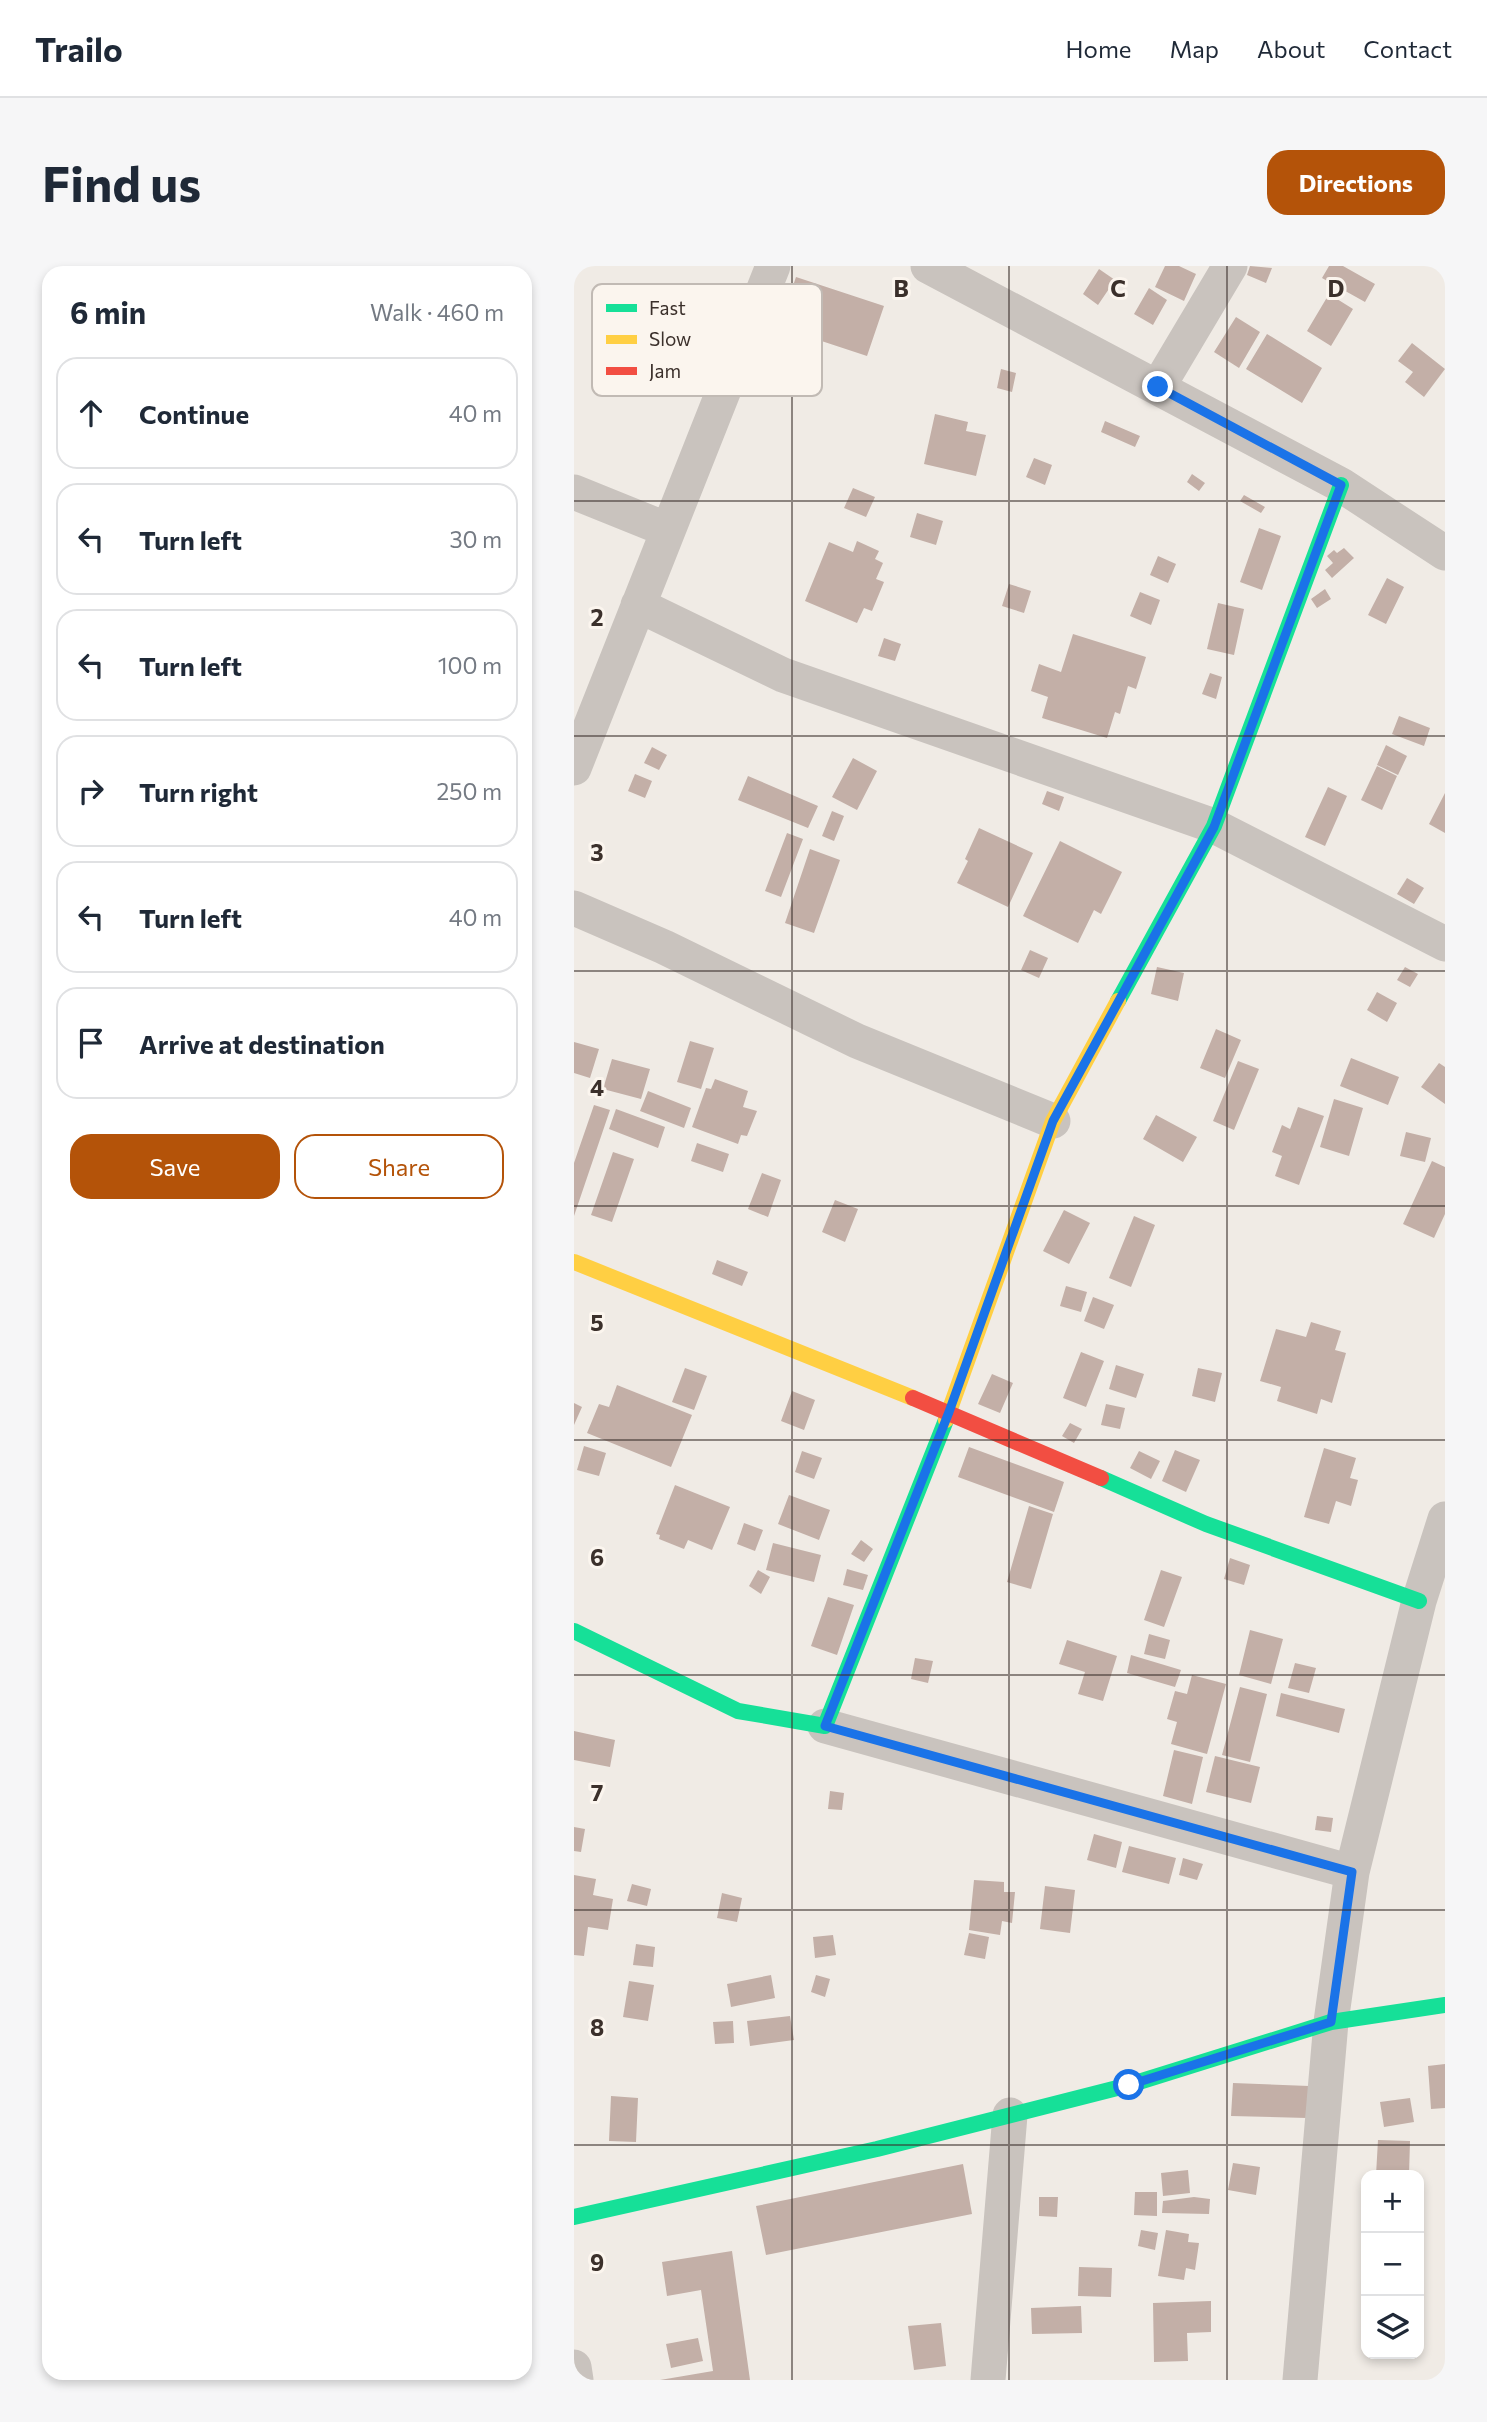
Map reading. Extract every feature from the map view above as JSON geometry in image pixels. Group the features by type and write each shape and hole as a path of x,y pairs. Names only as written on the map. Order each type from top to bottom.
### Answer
{"street":[{"path":"766,284 773,266"},
{"path":"928,266 1341,485 1445,553"},
{"path":"1158,387 1230,266"},
{"path":"574,768 721,396"},
{"path":"825,1726 949,1412 1053,1121 1214,827 1341,485"},
{"path":"574,492 668,530"},
{"path":"638,605 783,675 1214,827 1445,944"},
{"path":"574,908 664,947 857,1041 1053,1121"},
{"path":"574,1262 949,1412 1206,1524 1419,1601"},
{"path":"1300,2380 1331,2022 1352,1872 1419,1601 1445,1519"},
{"path":"574,1631 738,1711 825,1726 1352,1872"},
{"path":"574,2217 877,2149 1129,2085 1331,2022 1445,2005"},
{"path":"988,2380 1010,2115"},
{"path":"574,2367 576,2380"}],"building":[{"path":"1165,266 1179,266 1196,274 1184,301 1155,287"},
{"path":"1250,266 1272,268 1266,283 1247,275"},
{"path":"1329,266 1343,266 1375,284 1365,302 1322,278"},
{"path":"1099,269 1115,280 1098,305 1083,294"},
{"path":"796,277 817,284 794,284"},
{"path":"822,286 884,306 867,356 822,341"},
{"path":"1149,288 1167,300 1153,325 1134,314"},
{"path":"1329,294 1353,309 1331,346 1307,331"},
{"path":"1236,317 1260,332 1239,368 1214,352"},
{"path":"1267,334 1322,368 1302,403 1246,369"},
{"path":"1412,343 1445,369 1424,397 1405,382 1413,372 1398,361"},
{"path":"1001,369 1016,373 1012,392 997,388"},
{"path":"935,414 968,422 966,431 986,435 976,476 924,464"},
{"path":"1105,421 1140,436 1135,447 1101,432"},
{"path":"1034,458 1052,465 1045,485 1026,477"},
{"path":"1192,474 1205,483 1199,491 1187,482"},
{"path":"853,488 875,497 866,517 844,508"},
{"path":"1244,495 1265,507 1261,513 1240,501"},
{"path":"917,513 943,521 936,545 910,537"},
{"path":"1259,528 1281,536 1262,590 1240,582"},
{"path":"857,541 879,551 875,559 883,563 876,579 884,582 872,611 864,608 857,623 805,601 829,542 853,552"},
{"path":"1344,548 1354,558 1332,578 1325,570 1333,563 1327,556 1334,550 1337,553"},
{"path":"1158,556 1176,564 1168,583 1150,575"},
{"path":"1387,578 1404,587 1386,624 1368,615"},
{"path":"1009,584 1031,591 1024,613 1002,606"},
{"path":"1325,589 1331,599 1317,608 1311,599"},
{"path":"1140,592 1160,600 1151,625 1130,616"},
{"path":"1218,603 1244,609 1234,655 1207,649"},
{"path":"1073,634 1146,657 1136,689 1128,686 1120,714 1115,712 1107,738 1042,718 1048,697 1031,691 1039,664 1061,672"},
{"path":"884,638 901,644 895,661 878,656"},
{"path":"1210,673 1222,677 1216,699 1202,694"},
{"path":"1399,716 1430,728 1424,746 1392,734"},
{"path":"1386,745 1407,756 1398,775 1377,765"},
{"path":"652,747 667,755 659,770 644,763"},
{"path":"853,758 877,771 857,810 832,797"},
{"path":"1377,766 1397,776 1382,810 1361,800"},
{"path":"635,774 652,781 645,798 628,791"},
{"path":"748,776 818,806 808,828 738,800"},
{"path":"1328,787 1347,796 1325,846 1305,837"},
{"path":"1047,791 1064,797 1059,811 1042,804"},
{"path":"1445,793 1445,833 1429,824"},
{"path":"832,811 844,816 834,841 822,836"},
{"path":"979,828 1033,853 1008,907 957,883"},
{"path":"787,833 803,839 781,897 765,891"},
{"path":"1060,841 1122,872 1101,914 1094,910 1078,943 1023,916"},
{"path":"810,849 840,860 814,933 785,923"},
{"path":"1407,878 1424,888 1414,904 1397,894"},
{"path":"1030,950 1048,958 1039,978 1021,970"},
{"path":"1157,967 1184,973 1178,1001 1151,994"},
{"path":"1405,967 1418,974 1410,987 1397,980"},
{"path":"1377,992 1397,1003 1387,1022 1367,1010"},
{"path":"1216,1029 1241,1040 1225,1078 1200,1068"},
{"path":"690,1041 714,1048 701,1089 677,1082"},
{"path":"574,1042 599,1049 590,1078 574,1073"},
{"path":"1351,1058 1399,1077 1388,1105 1340,1086"},
{"path":"612,1059 650,1069 641,1099 603,1089"},
{"path":"1238,1061 1259,1069 1234,1130 1213,1121"},
{"path":"1439,1063 1445,1067 1445,1104 1421,1087"},
{"path":"715,1079 748,1091 743,1107 757,1111 747,1136 741,1135 738,1144 692,1127 706,1088 711,1089"},
{"path":"648,1091 691,1108 684,1128 640,1111"},
{"path":"1334,1099 1363,1108 1349,1156 1320,1147"},
{"path":"594,1105 610,1110 574,1216 574,1163"},
{"path":"1298,1107 1324,1116 1299,1185 1275,1176 1282,1156 1272,1152 1282,1125 1290,1129"},
{"path":"616,1109 665,1127 658,1148 609,1129"},
{"path":"1156,1115 1197,1137 1183,1162 1143,1139"},
{"path":"1406,1132 1431,1138 1425,1162 1400,1156"},
{"path":"697,1143 729,1154 723,1172 691,1161"},
{"path":"613,1152 634,1159 612,1222 591,1215"},
{"path":"1432,1161 1445,1167 1445,1214 1434,1238 1403,1224"},
{"path":"762,1173 781,1180 768,1217 748,1209"},
{"path":"835,1200 858,1209 845,1242 822,1232"},
{"path":"1064,1210 1090,1223 1069,1264 1043,1251"},
{"path":"1134,1216 1155,1225 1131,1287 1109,1278"},
{"path":"717,1260 748,1272 742,1286 712,1274"},
{"path":"1066,1286 1087,1292 1081,1312 1060,1306"},
{"path":"1093,1297 1114,1305 1104,1329 1084,1321"},
{"path":"1311,1322 1341,1331 1335,1350 1346,1353 1332,1403 1321,1399 1317,1414 1277,1401 1281,1387 1260,1381 1276,1329 1306,1337"},
{"path":"1081,1352 1104,1361 1086,1407 1063,1398"},
{"path":"1116,1365 1144,1374 1136,1398 1109,1389"},
{"path":"685,1368 707,1376 694,1410 672,1402"},
{"path":"1198,1368 1222,1373 1215,1402 1192,1396"},
{"path":"992,1374 1013,1383 1000,1413 978,1404"},
{"path":"617,1385 692,1415 671,1467 587,1433 599,1404 609,1407"},
{"path":"792,1391 815,1400 804,1430 781,1421"},
{"path":"574,1403 582,1407 574,1425"},
{"path":"1106,1404 1125,1408 1120,1429 1101,1425"},
{"path":"1070,1423 1082,1429 1074,1443 1062,1436"},
{"path":"584,1446 606,1453 599,1476 577,1470"},
{"path":"969,1447 1064,1482 1054,1512 958,1477"},
{"path":"1324,1448 1356,1458 1350,1478 1358,1480 1351,1506 1336,1501 1329,1524 1304,1517"},
{"path":"1175,1450 1200,1460 1186,1492 1162,1481"},
{"path":"802,1451 822,1458 814,1479 795,1472"},
{"path":"1139,1451 1160,1461 1151,1479 1130,1468"},
{"path":"675,1485 730,1507 712,1550 688,1540 684,1549 659,1539 660,1535 656,1534"},
{"path":"789,1495 830,1510 819,1540 778,1524"},
{"path":"1029,1506 1053,1514 1031,1589 1007,1582"},
{"path":"744,1523 763,1530 755,1551 737,1544"},
{"path":"861,1540 873,1549 864,1562 851,1554"},
{"path":"773,1543 821,1555 814,1582 766,1570"},
{"path":"1230,1558 1250,1565 1244,1585 1224,1579"},
{"path":"847,1569 868,1575 863,1590 843,1585"},
{"path":"758,1570 770,1577 761,1594 749,1586"},
{"path":"1161,1570 1182,1577 1164,1627 1144,1620"},
{"path":"828,1597 854,1605 837,1655 811,1646"},
{"path":"1250,1630 1283,1639 1271,1684 1239,1675"},
{"path":"1149,1634 1170,1640 1165,1659 1144,1654"},
{"path":"1067,1640 1117,1656 1103,1701 1078,1694 1085,1672 1059,1664"},
{"path":"1131,1655 1181,1670 1175,1687 1127,1673"},
{"path":"915,1658 933,1661 928,1683 911,1679"},
{"path":"1295,1663 1316,1668 1309,1693 1288,1688"},
{"path":"1192,1675 1226,1684 1207,1754 1171,1744 1177,1722 1167,1719 1175,1691 1187,1694"},
{"path":"1240,1687 1267,1694 1250,1762 1222,1755"},
{"path":"1281,1693 1345,1709 1339,1733 1276,1716"},
{"path":"574,1731 615,1740 610,1767 574,1760"},
{"path":"1174,1750 1203,1757 1192,1804 1163,1796"},
{"path":"1215,1756 1260,1767 1251,1803 1206,1792"},
{"path":"830,1791 844,1793 842,1810 828,1809"},
{"path":"1317,1816 1333,1818 1331,1832 1315,1830"},
{"path":"574,1827 585,1829 581,1852 574,1851"},
{"path":"1094,1834 1122,1842 1116,1868 1087,1860"},
{"path":"1129,1846 1176,1858 1169,1884 1122,1872"},
{"path":"1183,1858 1203,1864 1197,1880 1179,1875"},
{"path":"574,1875 596,1879 593,1895 613,1899 608,1930 588,1927 584,1956 574,1955"},
{"path":"974,1880 1004,1882 1004,1892 1015,1892 1012,1923 1002,1921 1000,1935 969,1930"},
{"path":"632,1884 651,1889 647,1906 627,1901"},
{"path":"1045,1886 1075,1890 1070,1933 1040,1929"},
{"path":"722,1893 742,1898 737,1922 717,1918"},
{"path":"969,1933 989,1937 985,1959 964,1955"},
{"path":"833,1935 836,1955 815,1958 813,1937"},
{"path":"636,1944 655,1947 653,1967 633,1965"},
{"path":"771,1975 775,1998 731,2007 727,1984"},
{"path":"816,1975 830,1979 825,1997 811,1992"},
{"path":"629,1981 654,1985 648,2021 623,2017"},
{"path":"790,2016 794,2040 750,2046 747,2021"},
{"path":"733,2021 734,2043 715,2044 713,2022"},
{"path":"1445,2064 1445,2108 1431,2109 1428,2066"},
{"path":"1233,2083 1309,2086 1307,2118 1231,2116"},
{"path":"611,2096 638,2098 636,2142 609,2141"},
{"path":"1410,2098 1414,2122 1384,2127 1380,2102"},
{"path":"1378,2140 1410,2141 1409,2170 1376,2170"},
{"path":"1233,2163 1260,2167 1256,2195 1228,2190"},
{"path":"963,2164 972,2214 766,2255 756,2206"},
{"path":"1188,2170 1190,2193 1163,2196 1161,2173"},
{"path":"1135,2192 1157,2192 1157,2216 1134,2215"},
{"path":"1039,2197 1058,2197 1057,2217 1039,2216"},
{"path":"1194,2197 1210,2199 1209,2214 1162,2213 1163,2201"},
{"path":"1141,2230 1158,2233 1155,2250 1138,2246"},
{"path":"1166,2230 1189,2234 1188,2242 1199,2243 1195,2270 1186,2268 1184,2280 1158,2276"},
{"path":"732,2251 750,2380 660,2380 713,2371 701,2290 667,2296 662,2262"},
{"path":"1079,2267 1112,2268 1111,2297 1078,2296"},
{"path":"1211,2301 1211,2332 1187,2333 1188,2361 1154,2362 1153,2303"},
{"path":"1081,2306 1082,2333 1032,2334 1031,2308"},
{"path":"941,2323 946,2366 914,2370 908,2326"},
{"path":"698,2338 703,2361 671,2368 666,2344"}],"traffic: fast":[{"path":"1118,1001 1214,826 1341,485"},
{"path":"574,1631 738,1711 825,1726 946,1420"},
{"path":"1101,1478 1206,1524 1419,1601"},
{"path":"574,2217 877,2149 1129,2085 1331,2022 1445,2005"}],"traffic: slow":[{"path":"946,1420 1053,1121 1118,1001"},
{"path":"574,1262 913,1398"}],"traffic: jam":[{"path":"913,1398 1101,1478"}],"route":[{"path":"1129,2085 1331,2022 1352,1872 825,1726 949,1412 1053,1121 1214,827 1341,485 1158,387"}]}
